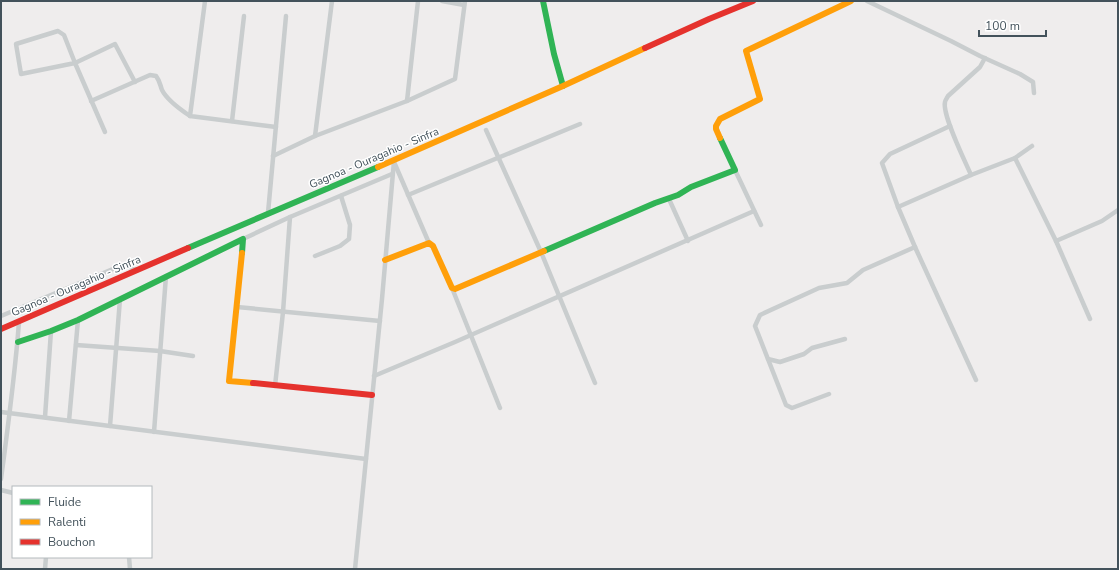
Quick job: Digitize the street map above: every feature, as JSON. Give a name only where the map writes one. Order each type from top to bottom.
[{"type":"street","points":[[190,116],[205,1]]},
{"type":"street","points":[[315,136],[332,1]]},
{"type":"street","points":[[407,101],[418,1]]},
{"type":"street","points":[[273,156],[315,136],[407,101],[455,79],[464,3],[442,1]]},
{"type":"street","points":[[543,1],[552,52],[563,86]]},
{"type":"street","name":"Gagnoa - Ouragahio - Sinfra","points":[[1,329],[268,213],[394,161],[709,19],[753,1]]},
{"type":"street","points":[[761,225],[716,129],[720,119],[760,99],[746,51],[851,1]]},
{"type":"street","points":[[867,1],[1020,74],[1033,82],[1034,93]]},
{"type":"street","points":[[232,121],[244,16]]},
{"type":"street","points":[[268,213],[286,16]]},
{"type":"street","points":[[105,132],[91,101],[75,63],[64,35],[58,30],[16,44],[22,74],[75,63],[115,44],[135,82]]},
{"type":"street","points":[[971,175],[950,126],[945,101],[948,96],[980,67],[985,58]]},
{"type":"street","points":[[91,101],[150,75],[156,76],[160,81],[165,95],[182,111],[190,116],[276,127]]},
{"type":"street","points":[[408,195],[580,124]]},
{"type":"street","points":[[950,126],[890,154],[882,163],[915,247],[976,380]]},
{"type":"street","points":[[486,130],[560,296],[595,383]]},
{"type":"street","points":[[898,207],[1014,158],[1032,146]]},
{"type":"street","points":[[1014,158],[1056,241],[1090,319]]},
{"type":"street","points":[[354,569],[380,321],[394,161]]},
{"type":"street","points":[[394,161],[429,243],[433,246],[452,288],[500,408]]},
{"type":"street","points":[[452,288],[455,289],[617,219],[678,195],[691,187],[735,170]]},
{"type":"street","points":[[18,342],[78,320],[290,217],[392,174]]},
{"type":"street","points":[[315,256],[340,246],[349,239],[350,225],[341,196]]},
{"type":"street","points":[[668,198],[688,241]]},
{"type":"street","points":[[1056,241],[1102,221],[1118,210]]},
{"type":"street","points":[[374,376],[688,241],[754,211]]},
{"type":"street","points":[[275,386],[290,217]]},
{"type":"street","points":[[243,239],[230,381],[372,395]]},
{"type":"street","points":[[385,260],[429,243]]},
{"type":"street","points":[[829,394],[792,408],[786,405],[755,326],[760,315],[819,288],[847,283],[863,270],[915,247]]},
{"type":"street","points":[[1,316],[120,266],[138,270]]},
{"type":"street","points":[[154,432],[166,276]]},
{"type":"street","points":[[110,426],[120,299]]},
{"type":"street","points":[[237,307],[380,321]]},
{"type":"street","points":[[69,421],[78,320]]},
{"type":"street","points":[[1,479],[10,413],[19,322]]},
{"type":"street","points":[[45,417],[51,331]]},
{"type":"street","points":[[768,359],[780,362],[804,354],[812,348],[845,340]]},
{"type":"street","points":[[76,345],[160,351],[193,356]]},
{"type":"street","points":[[1,412],[366,459]]},
{"type":"street","points":[[1,490],[12,492]]},
{"type":"street","points":[[45,569],[46,558]]},
{"type":"street","points":[[129,558],[130,569]]},
{"type":"traffic: fast","points":[[543,1],[554,54],[563,86]]},
{"type":"traffic: fast","points":[[544,251],[655,203],[678,195],[691,187],[735,170],[720,138]]},
{"type":"traffic: fast","points":[[188,248],[378,167]]},
{"type":"traffic: fast","points":[[18,342],[78,320],[243,239],[242,253]]},
{"type":"traffic: slow","points":[[720,138],[716,129],[720,119],[760,99],[746,51],[851,1]]},
{"type":"traffic: slow","points":[[378,167],[563,86],[645,48]]},
{"type":"traffic: slow","points":[[385,260],[429,243],[433,246],[452,288],[455,289],[544,251]]},
{"type":"traffic: slow","points":[[242,253],[229,381],[253,383]]},
{"type":"traffic: jam","points":[[645,48],[753,1]]},
{"type":"traffic: jam","points":[[1,329],[188,248]]},
{"type":"traffic: jam","points":[[253,383],[372,395]]}]
